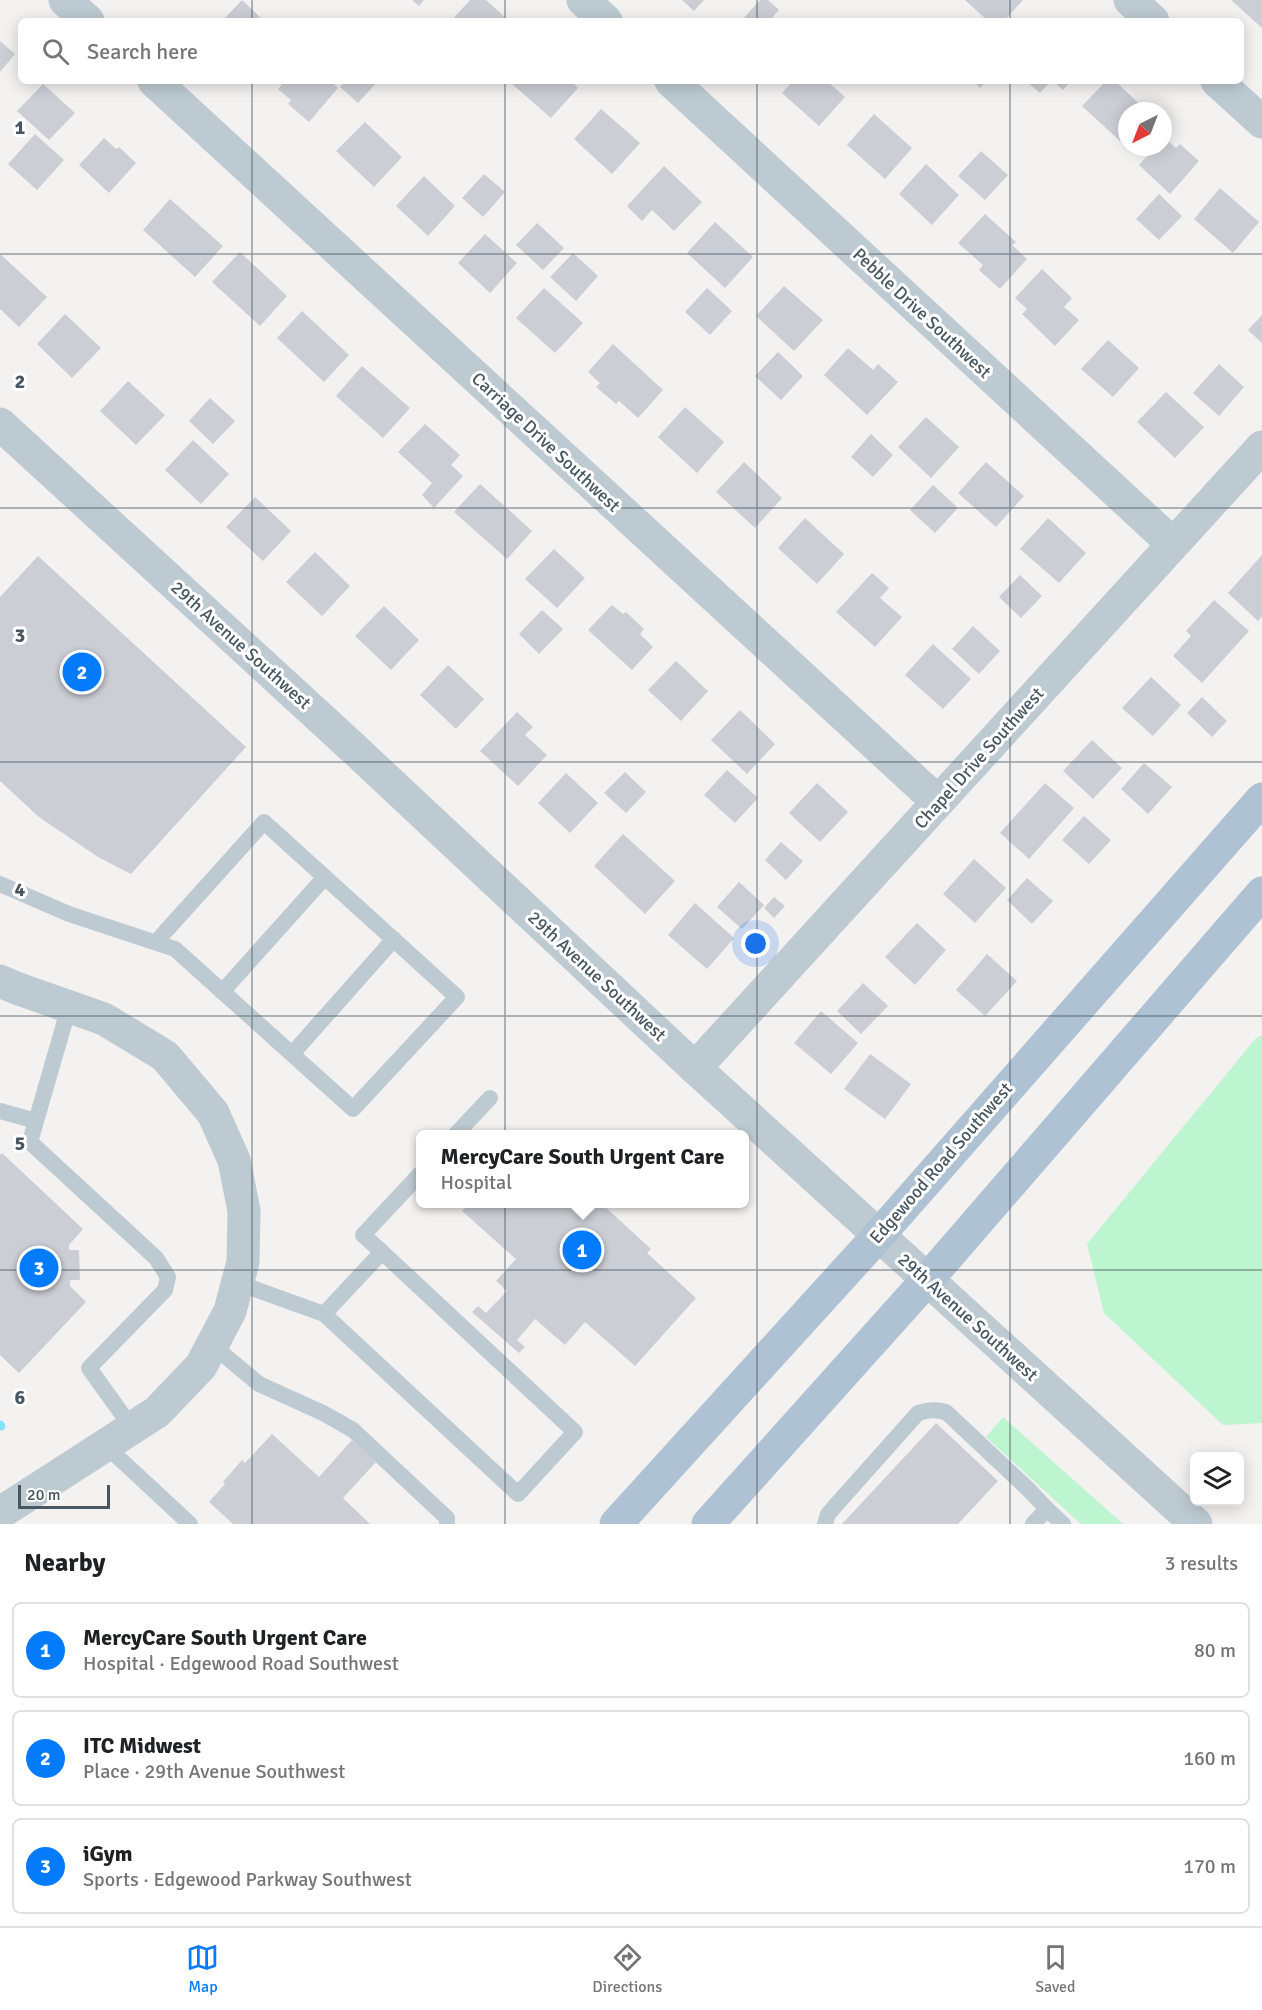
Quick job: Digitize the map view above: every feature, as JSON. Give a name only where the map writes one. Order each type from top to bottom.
[{"type":"main road","name":"Edgewood Road Southwest","points":[[616,1524],[878,1236],[1262,799]]},
{"type":"main road","points":[[708,1524],[927,1280],[1262,893]]},
{"type":"street","points":[[65,0],[85,18]]},
{"type":"street","points":[[583,0],[603,18]]},
{"type":"street","name":"Carriage Drive Southwest","points":[[156,84],[938,802]]},
{"type":"street","name":"Pebble Drive Southwest","points":[[674,84],[1173,544]]},
{"type":"street","points":[[1220,84],[1262,122]]},
{"type":"street","name":"29th Avenue Southwest","points":[[0,424],[360,754],[695,1068],[1196,1524]]},
{"type":"street","name":"Chapel Drive Southwest","points":[[695,1068],[1262,447]]},
{"type":"street","points":[[0,981],[104,1019],[165,1056],[213,1113],[234,1160],[244,1211],[243,1262],[231,1311],[201,1366],[157,1412],[0,1513]]},
{"type":"lane","points":[[0,884],[69,914],[175,949],[353,1109],[457,997],[264,822],[156,942]]},
{"type":"lane","points":[[222,992],[325,877]]},
{"type":"lane","points":[[292,1054],[394,939]]},
{"type":"lane","points":[[69,1006],[30,1142],[156,1258],[168,1277],[165,1290],[89,1368],[119,1437],[190,1524]]},
{"type":"lane","points":[[460,1130],[490,1098]]},
{"type":"lane","points":[[0,1111],[36,1121]]},
{"type":"lane","points":[[238,1283],[324,1314],[518,1494],[575,1432],[363,1235],[416,1178]]},
{"type":"lane","points":[[324,1314],[382,1252]]},
{"type":"lane","points":[[212,1345],[260,1384],[323,1413],[353,1430],[447,1518],[447,1524]]},
{"type":"lane","points":[[825,1524],[828,1514],[918,1413],[938,1409],[946,1412],[1063,1524]]},
{"type":"lane","points":[[1033,1524],[1047,1509]]},
{"type":"green space","points":[[1262,1035],[1262,1423],[1223,1425],[1104,1313],[1087,1244],[1256,1038]]},
{"type":"green space","points":[[1003,1417],[1123,1524],[1081,1524],[986,1437]]},
{"type":"building","points":[[242,0],[261,18],[225,18]]},
{"type":"building","points":[[412,0],[424,0],[419,6]]},
{"type":"building","points":[[470,0],[486,0],[506,18],[454,18]]},
{"type":"building","points":[[682,0],[704,0],[694,11]]},
{"type":"building","points":[[760,0],[768,0],[779,10],[772,18],[744,18]]},
{"type":"building","points":[[965,0],[1023,0],[1007,18],[985,18]]},
{"type":"building","points":[[1231,0],[1262,0],[1262,28]]},
{"type":"building","points":[[0,41],[15,54],[0,72]]},
{"type":"building","points":[[43,84],[75,113],[49,140],[17,111]]},
{"type":"building","points":[[282,84],[333,84],[338,88],[309,122],[288,104],[291,100],[278,89]]},
{"type":"building","points":[[343,84],[375,84],[358,103],[340,87]]},
{"type":"building","points":[[512,84],[574,84],[578,88],[551,118]]},
{"type":"building","points":[[790,84],[830,84],[845,97],[819,126],[782,93]]},
{"type":"building","points":[[1030,84],[1048,84],[1040,93]]},
{"type":"building","points":[[1056,84],[1068,84],[1063,90]]},
{"type":"building","points":[[1103,84],[1118,84],[1137,102],[1118,102],[1118,139],[1082,106]]},
{"type":"building","points":[[601,109],[640,143],[612,174],[574,139]]},
{"type":"building","points":[[874,114],[912,148],[885,179],[847,145]]},
{"type":"building","points":[[365,122],[402,157],[374,187],[336,151]]},
{"type":"building","points":[[35,134],[64,160],[37,190],[8,164]]},
{"type":"building","points":[[104,138],[116,149],[119,147],[136,163],[109,193],[79,165]]},
{"type":"building","points":[[1180,144],[1199,161],[1170,194],[1139,165],[1147,156],[1172,156],[1172,145],[1176,148]]},
{"type":"building","points":[[981,151],[1008,175],[985,200],[958,176]]},
{"type":"building","points":[[926,164],[959,195],[932,225],[899,194]]},
{"type":"building","points":[[664,166],[702,202],[674,231],[652,210],[642,221],[627,206]]},
{"type":"building","points":[[484,174],[505,192],[483,217],[462,198]]},
{"type":"building","points":[[424,176],[455,206],[428,236],[396,206]]},
{"type":"building","points":[[1220,188],[1259,222],[1233,253],[1194,219]]},
{"type":"building","points":[[1159,194],[1182,216],[1159,240],[1136,219]]},
{"type":"building","points":[[170,199],[223,246],[195,277],[143,230]]},
{"type":"building","points":[[985,214],[1016,242],[1012,245],[1027,259],[1000,289],[979,270],[983,265],[958,243]]},
{"type":"building","points":[[715,222],[753,257],[725,288],[687,253]]},
{"type":"building","points":[[537,223],[564,248],[543,270],[516,245]]},
{"type":"building","points":[[485,234],[517,263],[490,293],[458,263]]},
{"type":"building","points":[[240,252],[287,296],[260,326],[212,282]]},
{"type":"building","points":[[573,253],[598,276],[576,301],[550,277]]},
{"type":"building","points":[[0,254],[47,297],[19,327],[0,309]]},
{"type":"building","points":[[1042,269],[1072,298],[1064,307],[1079,320],[1055,346],[1022,314],[1027,309],[1015,298]]},
{"type":"building","points":[[784,286],[823,320],[794,351],[756,316]]},
{"type":"building","points":[[544,288],[583,323],[555,353],[516,318]]},
{"type":"building","points":[[707,288],[732,311],[710,335],[685,312]]},
{"type":"building","points":[[302,311],[349,355],[324,382],[277,338]]},
{"type":"building","points":[[65,314],[101,348],[72,378],[37,344]]},
{"type":"building","points":[[1262,315],[1262,343],[1248,330]]},
{"type":"building","points":[[1108,340],[1139,368],[1113,397],[1081,369]]},
{"type":"building","points":[[613,344],[663,390],[638,418],[619,401],[616,404],[596,387],[600,383],[588,372]]},
{"type":"building","points":[[848,348],[873,370],[878,364],[898,382],[867,415],[824,375]]},
{"type":"building","points":[[778,352],[803,376],[781,400],[755,376]]},
{"type":"building","points":[[1219,364],[1244,387],[1219,416],[1193,393]]},
{"type":"building","points":[[362,366],[410,408],[383,438],[336,396]]},
{"type":"building","points":[[128,381],[165,415],[136,445],[100,411]]},
{"type":"building","points":[[1166,392],[1204,427],[1175,458],[1137,422]]},
{"type":"building","points":[[210,398],[235,421],[213,444],[189,421]]},
{"type":"building","points":[[685,407],[724,442],[697,473],[658,437]]},
{"type":"building","points":[[926,417],[959,447],[931,478],[898,447]]},
{"type":"building","points":[[425,424],[460,455],[451,465],[463,476],[434,508],[422,495],[432,483],[398,452]]},
{"type":"building","points":[[871,434],[893,455],[873,477],[851,457]]},
{"type":"building","points":[[193,440],[229,474],[201,504],[165,470]]},
{"type":"building","points":[[744,462],[782,498],[755,528],[716,492]]},
{"type":"building","points":[[986,462],[1024,496],[996,527],[958,493]]},
{"type":"building","points":[[480,484],[532,531],[507,559],[454,512]]},
{"type":"building","points":[[933,485],[958,508],[935,533],[910,510]]},
{"type":"building","points":[[255,497],[291,531],[263,561],[226,527]]},
{"type":"building","points":[[805,518],[844,554],[817,584],[778,548]]},
{"type":"building","points":[[1048,518],[1086,553],[1059,583],[1020,549]]},
{"type":"building","points":[[554,549],[585,578],[557,608],[525,579]]},
{"type":"building","points":[[315,552],[350,586],[322,616],[286,582]]},
{"type":"building","points":[[1262,555],[1262,616],[1258,621],[1228,593]]},
{"type":"building","points":[[38,556],[246,747],[131,874],[98,857],[39,817],[0,781],[0,597]]},
{"type":"building","points":[[872,573],[889,588],[880,598],[902,617],[875,647],[836,612]]},
{"type":"building","points":[[1020,575],[1042,596],[1021,618],[999,597]]},
{"type":"building","points":[[1214,600],[1249,631],[1202,683],[1173,656],[1191,636],[1186,631]]},
{"type":"building","points":[[612,605],[623,614],[626,612],[644,629],[640,634],[653,647],[632,670],[588,630]]},
{"type":"building","points":[[384,606],[419,640],[391,670],[355,636]]},
{"type":"building","points":[[542,610],[563,629],[539,654],[519,634]]},
{"type":"building","points":[[973,626],[1000,651],[979,674],[952,649]]},
{"type":"building","points":[[933,644],[971,679],[943,709],[905,675]]},
{"type":"building","points":[[676,661],[708,691],[681,721],[648,690]]},
{"type":"building","points":[[448,665],[484,699],[456,729],[420,695]]},
{"type":"building","points":[[1151,677],[1181,705],[1153,736],[1122,708]]},
{"type":"building","points":[[1202,697],[1227,721],[1212,737],[1187,713]]},
{"type":"building","points":[[740,710],[775,744],[747,774],[711,740]]},
{"type":"building","points":[[517,712],[533,727],[525,735],[547,755],[518,786],[480,751]]},
{"type":"building","points":[[1092,740],[1122,768],[1093,799],[1063,771]]},
{"type":"building","points":[[1144,763],[1172,787],[1148,814],[1121,789]]},
{"type":"building","points":[[727,770],[758,798],[735,823],[704,795]]},
{"type":"building","points":[[625,772],[646,792],[626,813],[604,793]]},
{"type":"building","points":[[566,773],[598,803],[570,833],[538,803]]},
{"type":"building","points":[[817,783],[848,812],[820,842],[789,813]]},
{"type":"building","points":[[1045,783],[1074,808],[1029,859],[1000,833]]},
{"type":"building","points":[[1084,816],[1111,840],[1089,864],[1062,840]]},
{"type":"building","points":[[623,834],[675,881],[645,914],[594,866]]},
{"type":"building","points":[[781,842],[803,861],[786,880],[765,860]]},
{"type":"building","points":[[974,859],[1006,888],[975,923],[943,894]]},
{"type":"building","points":[[1027,878],[1053,901],[1032,924],[1007,900]]},
{"type":"building","points":[[739,882],[764,905],[742,929],[717,907]]},
{"type":"building","points":[[774,897],[785,906],[774,918],[764,908]]},
{"type":"building","points":[[695,903],[734,938],[707,969],[668,935]]},
{"type":"building","points":[[917,923],[946,950],[915,985],[885,957]]},
{"type":"building","points":[[987,954],[1017,981],[985,1016],[956,990]]},
{"type":"building","points":[[863,983],[888,1006],[861,1034],[837,1011]]},
{"type":"building","points":[[821,1011],[858,1043],[831,1074],[794,1043]]},
{"type":"building","points":[[870,1054],[911,1084],[885,1119],[844,1089]]},
{"type":"building","points":[[2,1153],[83,1229],[69,1245],[69,1250],[79,1250],[80,1280],[70,1280],[70,1286],[86,1302],[19,1373],[0,1355],[0,1155]]},
{"type":"building","points":[[465,1208],[606,1208],[651,1249],[647,1253],[696,1298],[635,1366],[585,1322],[565,1345],[535,1319],[517,1340],[525,1347],[519,1353],[472,1312],[478,1306],[486,1313],[507,1291],[496,1281],[516,1259],[462,1211]]},
{"type":"building","points":[[936,1423],[998,1481],[958,1524],[842,1524]]},
{"type":"building","points":[[272,1434],[319,1477],[352,1440],[376,1462],[343,1498],[370,1524],[233,1524],[209,1502],[242,1460],[245,1463]]},
{"type":"place","name":"ITC Midwest","points":[[82,672]]},
{"type":"place","name":"MercyCare South Urgent Care","points":[[582,1250]]},
{"type":"place","name":"iGym","points":[[39,1268]]}]
